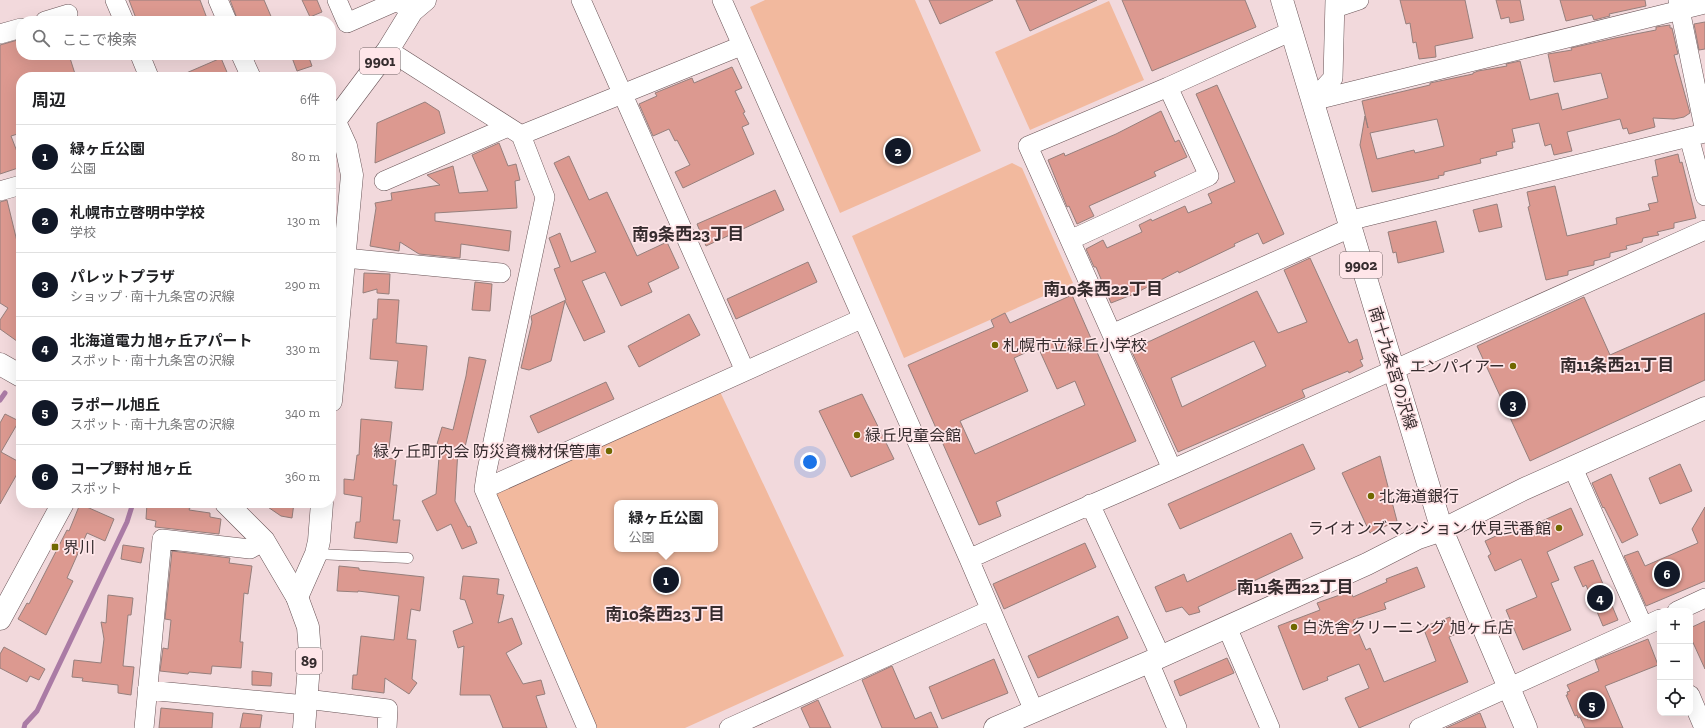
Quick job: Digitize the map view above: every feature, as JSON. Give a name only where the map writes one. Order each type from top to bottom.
[{"type":"street","points":[[115,0],[122,16]]},
{"type":"street","points":[[218,0],[225,16]]},
{"type":"street","points":[[337,0],[347,23],[408,3]]},
{"type":"street","points":[[582,0],[745,371]]},
{"type":"street","points":[[722,0],[861,319],[969,559],[1034,711]]},
{"type":"street","name":"南十九条宮の沢線","points":[[1282,0],[1442,530],[1526,728]]},
{"type":"street","points":[[1312,101],[1333,78],[1335,4],[1359,0]]},
{"type":"street","name":"9901","points":[[336,120],[388,50],[408,3]]},
{"type":"street","points":[[1312,101],[1679,5],[1705,4]]},
{"type":"street","points":[[1679,5],[1700,134],[1705,196]]},
{"type":"street","points":[[61,16],[68,14]]},
{"type":"street","points":[[0,34],[16,29]]},
{"type":"street","points":[[1172,469],[1028,146],[1292,31]]},
{"type":"street","points":[[384,181],[515,131],[622,94],[741,46]]},
{"type":"street","points":[[388,50],[515,131],[545,197],[484,489],[587,728]]},
{"type":"street","points":[[142,60],[147,72]]},
{"type":"street","points":[[243,60],[249,72]]},
{"type":"street","points":[[1070,240],[1209,176],[1168,86]]},
{"type":"street","points":[[336,129],[346,146],[352,175],[336,346]]},
{"type":"street","points":[[1112,334],[1349,224],[1700,134]]},
{"type":"street","points":[[0,191],[16,186]]},
{"type":"street","points":[[969,559],[1705,230]]},
{"type":"street","points":[[344,258],[501,273]]},
{"type":"street","points":[[484,489],[861,319]]},
{"type":"street","points":[[0,364],[16,373]]},
{"type":"street","points":[[995,728],[1155,660],[1367,564],[1418,538],[1442,530],[1524,489],[1705,408]]},
{"type":"street","points":[[1419,728],[1655,622],[1573,468]]},
{"type":"street","points":[[1090,504],[1155,660],[1177,728]]},
{"type":"street","points":[[0,619],[60,508]]},
{"type":"street","name":"89","points":[[231,508],[264,541],[297,597],[308,627],[310,653],[304,728]]},
{"type":"street","points":[[297,597],[316,554],[319,541],[322,508]]},
{"type":"street","points":[[144,728],[162,539],[250,548],[264,541]]},
{"type":"street","points":[[1683,608],[1705,598]]},
{"type":"street","points":[[729,728],[990,610]]},
{"type":"street","points":[[1227,627],[1270,728]]},
{"type":"street","points":[[147,690],[388,709],[387,728]]},
{"type":"street","points":[[1693,702],[1704,728]]},
{"type":"lane","points":[[316,554],[408,558]]},
{"type":"shaded area","points":[[765,0],[915,0],[981,151],[840,213],[750,7]]},
{"type":"shaded area","points":[[1109,1],[1144,80],[1030,130],[995,52]]},
{"type":"shaded area","points":[[1012,163],[1022,168],[1073,283],[904,358],[852,236]]},
{"type":"shaded area","points":[[716,383],[844,656],[685,728],[593,728],[488,504],[495,487]]},
{"type":"building","points":[[129,0],[200,0],[206,16],[135,16]]},
{"type":"building","points":[[230,0],[264,0],[271,16],[236,16]]},
{"type":"building","points":[[302,0],[317,0],[322,12],[310,16]]},
{"type":"building","points":[[929,0],[993,0],[940,24]]},
{"type":"building","points":[[1016,0],[1097,0],[1030,31]]},
{"type":"building","points":[[1122,0],[1245,0],[1256,27],[1152,71]]},
{"type":"building","points":[[1400,0],[1465,0],[1473,38],[1435,46],[1436,57],[1419,59],[1416,42],[1413,43],[1410,23],[1406,24]]},
{"type":"building","points":[[1496,0],[1520,0],[1524,20],[1510,23],[1509,17],[1501,19]]},
{"type":"building","points":[[1560,0],[1645,0],[1646,6],[1609,14],[1610,16],[1594,20],[1592,15],[1566,21]]},
{"type":"building","points":[[1705,22],[1705,49],[1699,50],[1694,24]]},
{"type":"building","points":[[1670,25],[1670,28],[1672,28],[1678,54],[1674,55],[1690,113],[1684,117],[1674,119],[1653,118],[1655,127],[1629,134],[1627,128],[1623,129],[1620,119],[1567,132],[1572,151],[1554,155],[1551,144],[1545,146],[1539,123],[1512,129],[1515,142],[1512,142],[1513,148],[1496,152],[1497,155],[1480,159],[1481,163],[1444,172],[1444,175],[1438,176],[1439,178],[1372,192],[1360,145],[1365,116],[1368,128],[1362,101],[1430,85],[1430,83],[1473,74],[1478,71],[1507,66],[1506,64],[1520,61],[1530,100],[1558,93],[1562,110],[1608,98],[1601,73],[1554,82],[1548,54],[1572,50],[1571,48],[1656,30],[1656,27]],"holes":[[[1437,119],[1444,146],[1415,153],[1414,150],[1377,159],[1370,133]]]},
{"type":"building","points":[[16,40],[16,60],[71,60],[74,72],[16,72],[16,134],[11,136],[16,149],[16,169],[0,174],[0,45]]},
{"type":"building","points":[[216,60],[222,60],[227,72],[189,72]]},
{"type":"building","points":[[293,60],[310,60],[312,66],[297,71]]},
{"type":"building","points":[[732,67],[742,88],[735,91],[745,112],[743,113],[749,124],[742,127],[754,154],[683,188],[675,172],[690,165],[677,140],[675,141],[669,129],[653,136],[639,104],[657,96],[655,93],[692,78],[694,83]]},
{"type":"building","points":[[1217,85],[1284,234],[1263,244],[1258,233],[1234,244],[1235,246],[1179,273],[1178,271],[1134,294],[1111,303],[1096,267],[1094,267],[1086,249],[1103,240],[1107,248],[1142,232],[1139,225],[1151,219],[1152,221],[1185,206],[1188,213],[1212,203],[1208,194],[1235,182],[1196,94]]},
{"type":"building","points":[[425,102],[439,111],[445,133],[375,163],[377,123]]},
{"type":"building","points":[[1161,111],[1175,142],[1179,140],[1187,157],[1154,172],[1156,176],[1089,206],[1094,216],[1077,224],[1069,206],[1067,207],[1048,160],[1064,153],[1065,156],[1116,134]]},
{"type":"building","points":[[499,143],[508,166],[516,164],[520,180],[515,181],[517,208],[435,213],[435,221],[511,231],[509,251],[461,244],[460,258],[419,254],[400,242],[399,251],[370,246],[376,208],[375,203],[392,200],[391,193],[440,185],[427,175],[453,166],[459,193],[488,191],[472,155]]},
{"type":"building","points":[[1678,154],[1680,163],[1682,162],[1696,218],[1674,223],[1674,228],[1657,232],[1659,235],[1643,238],[1642,242],[1626,246],[1627,249],[1610,253],[1610,257],[1594,261],[1594,265],[1568,271],[1568,275],[1546,280],[1528,207],[1530,206],[1527,192],[1555,186],[1567,236],[1617,224],[1616,218],[1650,210],[1648,204],[1658,202],[1652,177],[1658,176],[1655,160]]},
{"type":"building","points":[[569,156],[589,200],[607,192],[637,256],[667,242],[679,268],[648,283],[652,292],[621,306],[605,272],[582,281],[605,332],[584,341],[565,301],[551,361],[529,370],[521,368],[532,322],[531,316],[566,300],[554,269],[560,267],[549,238],[560,233],[571,262],[596,252],[554,163]]},
{"type":"building","points":[[775,190],[784,210],[706,246],[697,224]]},
{"type":"building","points":[[7,200],[16,237],[16,340],[0,329],[0,320],[8,308],[0,303],[0,202]]},
{"type":"building","points":[[1497,204],[1502,227],[1479,232],[1473,210]]},
{"type":"building","points":[[1436,221],[1444,252],[1398,263],[1396,252],[1393,253],[1388,232]]},
{"type":"building","points":[[1310,258],[1349,343],[1357,339],[1363,359],[1360,360],[1363,366],[1349,373],[1348,371],[1302,390],[1305,397],[1178,452],[1131,350],[1257,291],[1278,333],[1307,322],[1284,270]],"holes":[[[1254,341],[1266,366],[1182,407],[1171,378]]]},
{"type":"building","points":[[808,262],[817,282],[736,319],[727,299]]},
{"type":"building","points":[[364,273],[390,274],[389,294],[377,293],[377,289],[363,293]]},
{"type":"building","points":[[475,282],[492,284],[490,311],[472,310]]},
{"type":"building","points":[[1072,295],[1136,441],[996,502],[1001,516],[979,525],[908,365],[994,327],[991,320],[1005,313],[1010,323]],"holes":[[[1038,347],[1057,389],[1075,381],[1085,405],[975,454],[960,421],[1028,391],[1014,358]]]},
{"type":"building","points":[[1584,297],[1610,355],[1705,313],[1705,380],[1530,461],[1477,346]]},
{"type":"building","points":[[378,299],[399,300],[396,343],[427,346],[423,390],[395,388],[398,361],[370,359],[373,319],[377,319]]},
{"type":"building","points":[[689,314],[700,335],[639,367],[628,346]]},
{"type":"building","points":[[469,357],[486,360],[464,451],[458,449],[455,501],[468,527],[470,526],[477,543],[462,549],[451,524],[437,531],[422,501],[436,494],[440,445],[437,444],[442,427],[453,430]]},
{"type":"building","points":[[606,382],[614,399],[538,433],[530,416]]},
{"type":"building","points":[[862,394],[894,459],[851,477],[819,411]]},
{"type":"building","points":[[5,414],[16,420],[16,426],[1,452],[16,460],[16,476],[0,504],[0,423]]},
{"type":"building","points":[[361,419],[392,422],[388,458],[396,459],[393,485],[397,485],[393,520],[400,520],[397,543],[354,538],[356,522],[360,522],[362,497],[344,494],[344,479],[354,480],[357,455],[359,455]]},
{"type":"building","points":[[1303,444],[1315,469],[1180,529],[1168,504]]},
{"type":"building","points":[[1380,456],[1397,521],[1370,533],[1342,473]]},
{"type":"building","points":[[1680,464],[1692,491],[1660,504],[1649,478]]},
{"type":"building","points":[[1611,474],[1638,535],[1622,543],[1604,507],[1603,508],[1592,483]]},
{"type":"building","points":[[1705,507],[1705,581],[1646,606],[1624,556],[1638,551],[1645,566],[1698,543],[1692,529]]},
{"type":"building","points":[[78,508],[89,508],[114,519],[105,541],[87,533],[67,578],[73,581],[46,635],[18,619],[27,603],[29,604],[67,530],[69,531]]},
{"type":"building","points":[[147,508],[190,508],[189,510],[210,513],[210,517],[221,519],[219,534],[155,527],[156,521],[146,519]]},
{"type":"building","points":[[269,508],[293,508],[292,518],[281,516]]},
{"type":"building","points":[[1571,508],[1583,535],[1547,552],[1559,580],[1551,583],[1571,630],[1523,650],[1506,610],[1537,597],[1521,559],[1495,571],[1488,556],[1491,554],[1485,541],[1520,525],[1522,530]]},
{"type":"building","points":[[1291,533],[1303,558],[1198,607],[1200,612],[1189,615],[1182,607],[1166,612],[1155,587],[1184,574],[1187,582]]},
{"type":"building","points":[[1085,543],[1096,567],[1004,609],[993,584]]},
{"type":"building","points":[[123,545],[144,548],[141,563],[121,559]]},
{"type":"building","points":[[172,551],[230,558],[229,563],[252,566],[248,594],[244,593],[240,642],[243,642],[241,668],[212,666],[211,674],[189,672],[188,674],[160,671],[163,648],[168,649],[171,620],[165,619]]},
{"type":"building","points":[[1593,560],[1618,620],[1603,626],[1586,585],[1583,587],[1574,567]]},
{"type":"building","points":[[339,566],[359,568],[359,570],[424,577],[420,611],[411,609],[407,639],[416,640],[412,679],[417,683],[409,694],[385,678],[384,693],[352,689],[353,675],[357,675],[361,636],[394,640],[399,596],[358,591],[337,591]]},
{"type":"building","points":[[1417,567],[1425,587],[1384,603],[1386,609],[1353,620],[1366,650],[1370,648],[1384,682],[1436,661],[1423,627],[1450,617],[1456,634],[1449,637],[1468,682],[1359,728],[1345,698],[1369,688],[1359,664],[1327,677],[1328,680],[1303,690],[1278,626],[1320,610],[1317,603],[1351,591],[1353,597],[1387,582],[1386,579]]},
{"type":"building","points":[[463,576],[499,579],[497,594],[504,595],[498,623],[512,618],[522,644],[506,653],[523,684],[541,680],[545,694],[536,696],[547,728],[503,728],[490,695],[460,695],[464,646],[458,648],[453,631],[473,623],[465,600],[460,599]]},
{"type":"building","points":[[108,595],[133,598],[131,615],[128,615],[123,666],[134,667],[131,695],[118,693],[118,685],[82,681],[83,678],[72,677],[74,660],[101,663],[104,639],[101,622],[106,623]]},
{"type":"building","points":[[1118,616],[1128,638],[1038,678],[1028,656]]},
{"type":"building","points":[[1705,621],[1705,669],[1693,643],[1693,627]]},
{"type":"building","points":[[1648,639],[1657,665],[1605,686],[1623,728],[1585,728],[1580,717],[1578,718],[1577,715],[1575,716],[1566,695],[1568,695],[1567,692],[1570,691],[1567,685],[1599,671],[1595,660]]},
{"type":"building","points":[[4,647],[45,669],[39,680],[30,676],[27,682],[0,668],[0,654]]},
{"type":"building","points":[[1227,658],[1234,673],[1180,696],[1174,681]]},
{"type":"building","points":[[994,659],[1008,693],[942,719],[929,687]]},
{"type":"building","points":[[892,666],[915,719],[931,712],[938,728],[882,728],[862,680]]},
{"type":"building","points":[[252,671],[272,673],[271,686],[252,685]]},
{"type":"building","points":[[818,700],[831,728],[810,728],[801,708]]},
{"type":"building","points":[[161,708],[213,713],[212,728],[159,728]]},
{"type":"building","points":[[243,713],[262,715],[260,728],[240,728]]},
{"type":"building","points":[[1480,713],[1486,728],[1446,728],[1477,714]]},
{"type":"waterway","points":[[0,400],[5,393]]},
{"type":"waterway","name":"界川","points":[[24,728],[25,724],[37,711],[127,522],[131,508]]},
{"type":"place","name":"札幌市立啓明中学校","points":[[898,151]]},
{"type":"place","name":"札幌市立緑丘小学校","points":[[995,345]]},
{"type":"place","name":"エンパイアー","points":[[1513,366]]},
{"type":"place","name":"パレットプラザ","points":[[1513,404]]},
{"type":"place","name":"緑丘児童会館","points":[[857,435]]},
{"type":"place","name":"緑ヶ丘町内会 防災資機材保管庫","points":[[609,451]]},
{"type":"place","name":"北海道銀行","points":[[1371,496]]},
{"type":"place","name":"ライオンズマンション 伏見弐番館","points":[[1559,528]]},
{"type":"place","name":"界川","points":[[55,547]]},
{"type":"place","name":"コープ野村 旭ヶ丘","points":[[1667,574]]},
{"type":"place","name":"緑ヶ丘公園","points":[[666,580]]},
{"type":"place","name":"北海道電力 旭ヶ丘アパート","points":[[1600,598]]},
{"type":"place","name":"白洗舎クリーニング 旭ヶ丘店","points":[[1294,627]]},
{"type":"place","name":"ラポール旭丘","points":[[1592,705]]},
{"type":"district","name":"南9条西23丁目","points":[[688,234]]},
{"type":"district","name":"南10条西22丁目","points":[[1103,289]]},
{"type":"district","name":"南11条西21丁目","points":[[1617,365]]},
{"type":"district","name":"南11条西22丁目","points":[[1295,587]]},
{"type":"district","name":"南10条西23丁目","points":[[665,614]]}]
